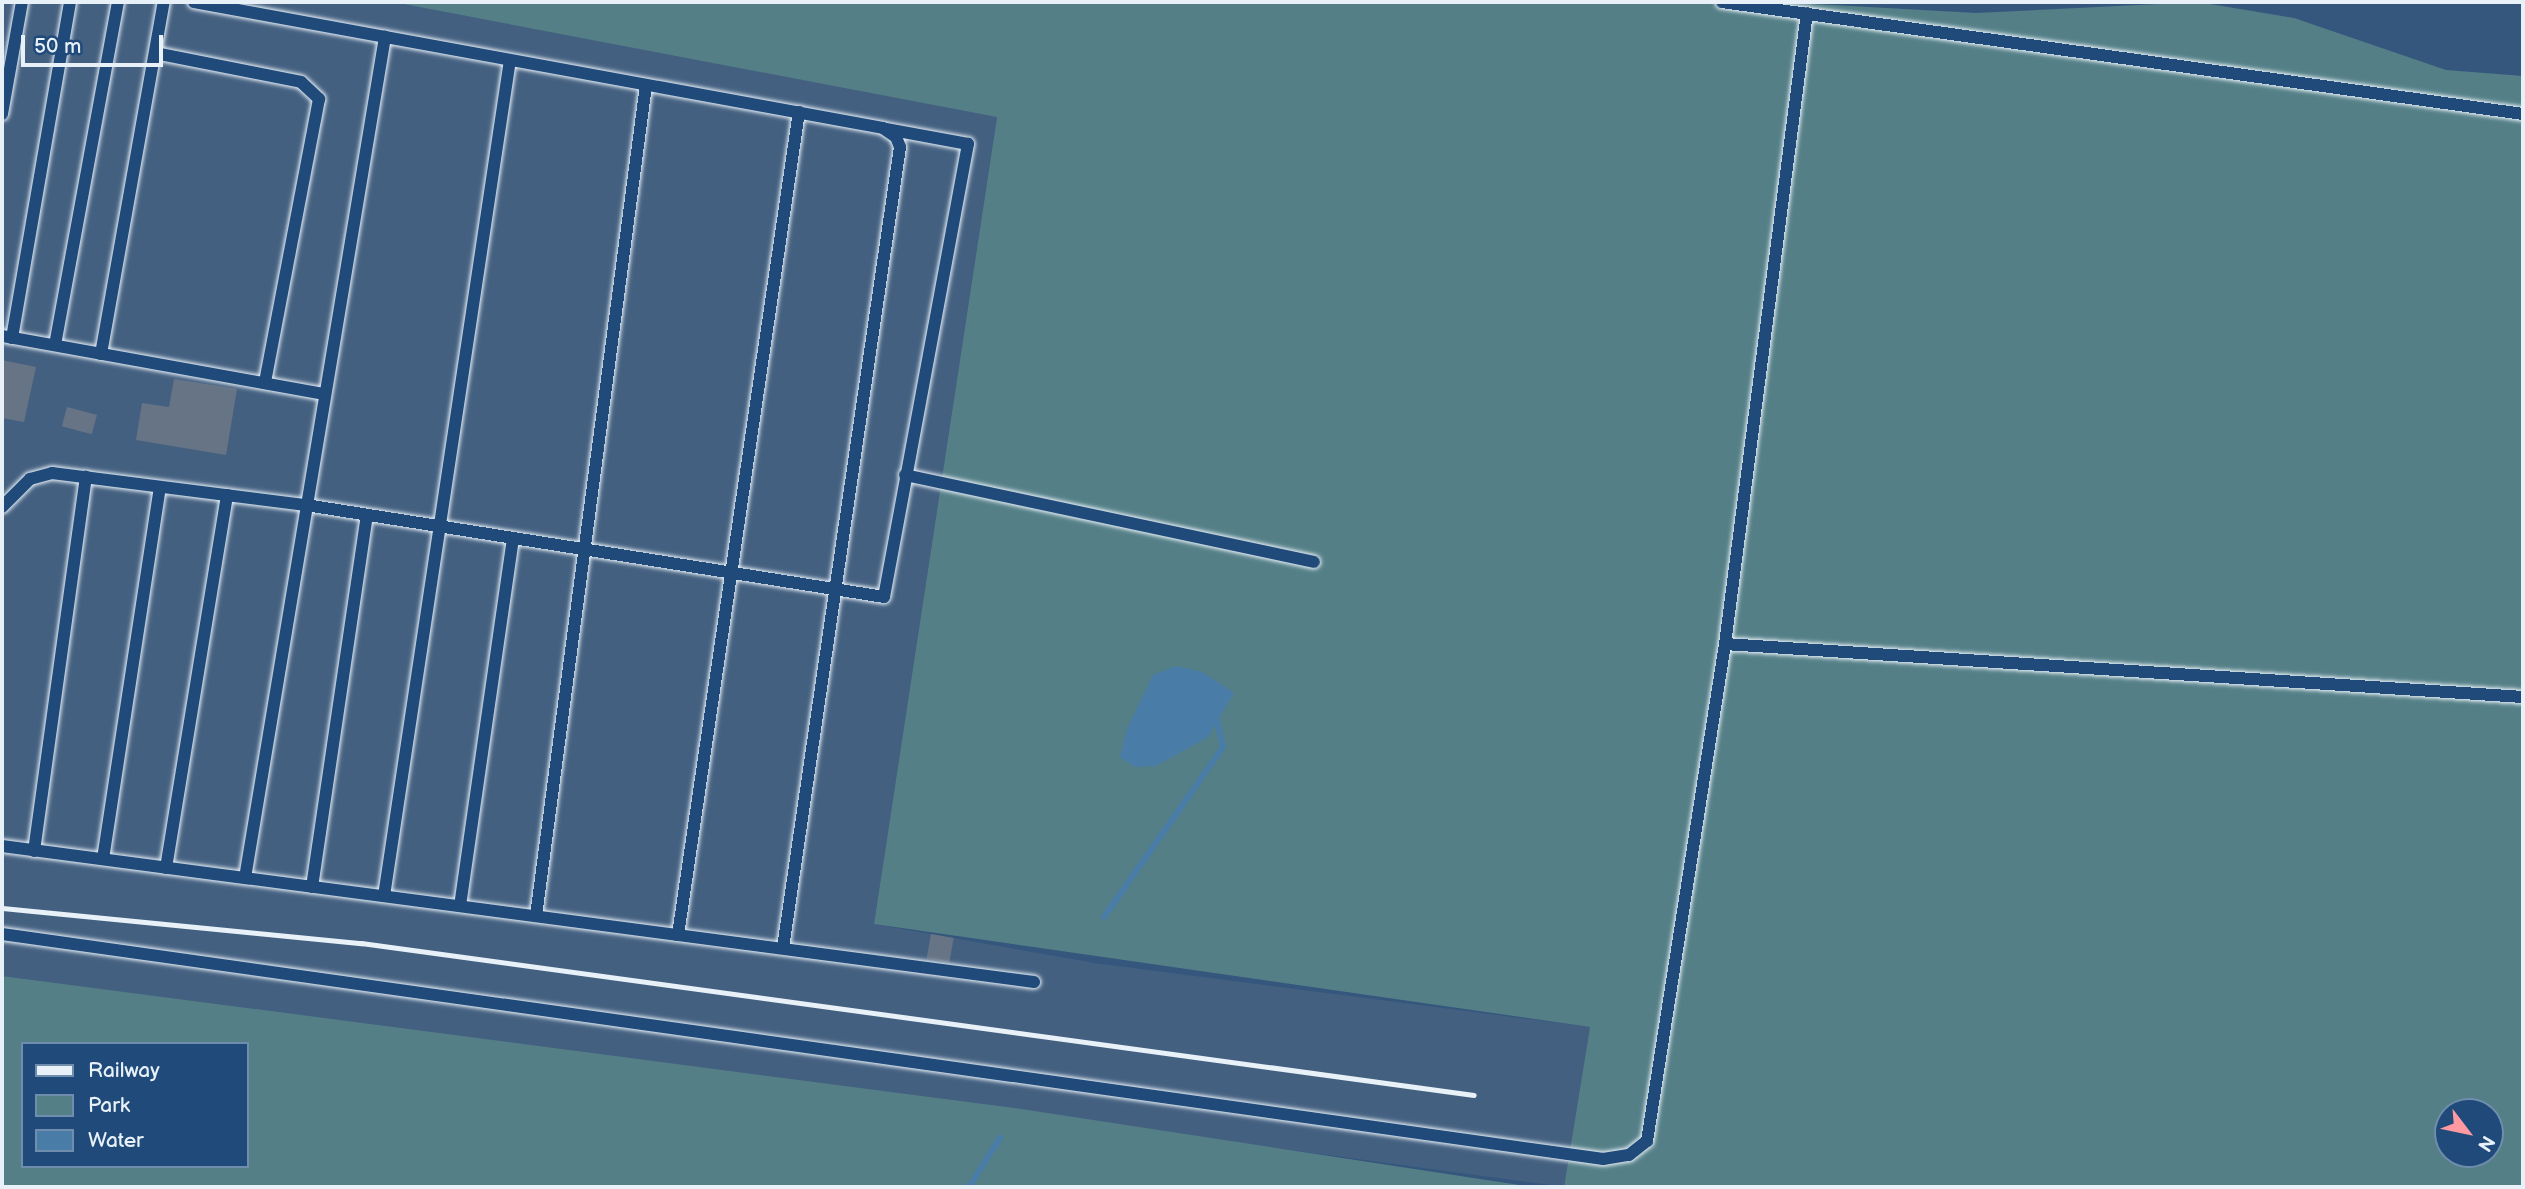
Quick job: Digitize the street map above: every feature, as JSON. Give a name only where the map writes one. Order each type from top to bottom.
[{"type":"lane","points":[[2,114],[22,2]]},
{"type":"lane","points":[[70,2],[7,337],[323,394]]},
{"type":"lane","points":[[55,345],[118,2]]},
{"type":"lane","points":[[101,354],[164,2]]},
{"type":"lane","points":[[2,507],[30,479],[52,473],[306,505],[833,593],[884,597],[968,144],[194,2]]},
{"type":"lane","points":[[1722,2],[2523,114]]},
{"type":"lane","points":[[2,934],[1603,1159],[1629,1155],[1647,1140],[1654,1109],[1724,644],[1807,13]]},
{"type":"lane","points":[[245,878],[384,37]]},
{"type":"lane","points":[[155,53],[302,82],[318,99],[265,383]]},
{"type":"lane","points":[[384,896],[510,60]]},
{"type":"lane","points":[[536,916],[646,85]]},
{"type":"lane","points":[[678,935],[799,113]]},
{"type":"lane","points":[[783,948],[900,147],[883,128]]},
{"type":"lane","points":[[905,475],[1314,562]]},
{"type":"lane","points":[[34,850],[86,477]]},
{"type":"lane","points":[[103,859],[160,487]]},
{"type":"lane","points":[[166,868],[227,495]]},
{"type":"lane","points":[[312,887],[367,516]]},
{"type":"lane","points":[[460,906],[513,540]]},
{"type":"lane","points":[[1724,644],[2523,697]]},
{"type":"lane","points":[[2,846],[1034,982]]},
{"type":"shaded area","points":[[2,2],[393,2],[997,116],[874,924],[1094,963],[1590,1027],[1564,1187],[2,976]]},
{"type":"green space","points":[[393,2],[1779,2],[1976,13],[2198,2],[2294,18],[2446,70],[2523,76],[2523,1187],[1564,1187],[1590,1027],[874,924],[997,117]]},
{"type":"green space","points":[[2,976],[1014,1108],[1533,1187],[2,1187]]},
{"type":"water","points":[[1176,666],[1202,672],[1234,693],[1208,737],[1156,766],[1135,767],[1120,757],[1127,729],[1153,675]]},
{"type":"building","points":[[2,360],[36,367],[24,422],[2,418]]},
{"type":"building","points":[[174,379],[237,389],[226,455],[136,440],[142,403],[169,407]]},
{"type":"building","points":[[67,407],[97,415],[92,434],[62,426]]},
{"type":"building","points":[[931,934],[954,938],[949,963],[927,959]]},
{"type":"waterway","points":[[1104,917],[1223,747],[1217,721]]},
{"type":"waterway","points":[[969,1187],[1000,1138]]},
{"type":"railway","points":[[2,908],[361,943],[1474,1095]]}]
